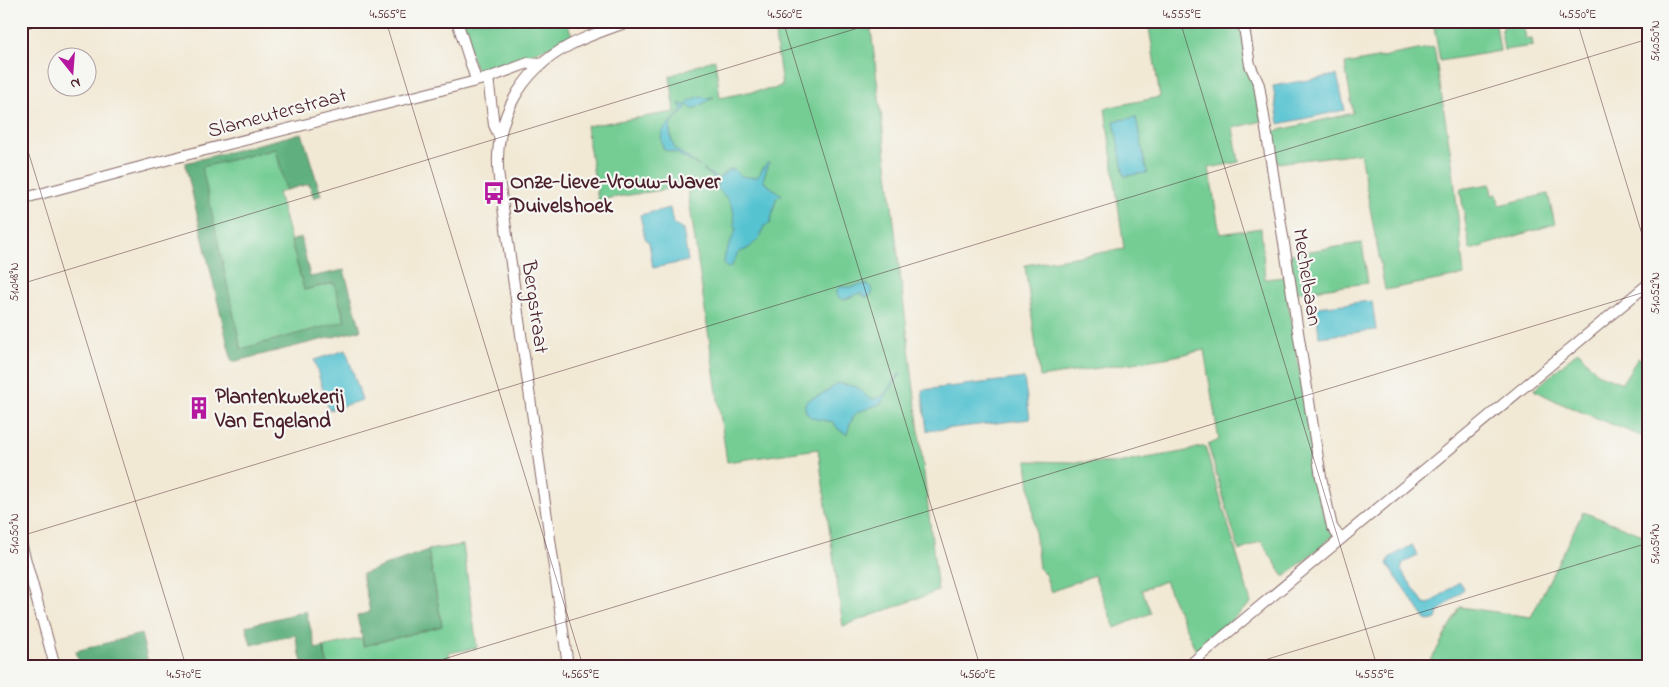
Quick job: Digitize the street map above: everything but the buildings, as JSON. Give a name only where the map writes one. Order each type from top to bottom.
[{"type":"street","points":[[457,21],[476,80]]},
{"type":"street","name":"Bergstraat","points":[[568,666],[496,162],[499,136],[506,114],[518,91],[542,64],[569,45],[631,21]]},
{"type":"street","name":"Mechelbaan","points":[[1243,21],[1250,65],[1259,85],[1321,477],[1332,527],[1340,538]]},
{"type":"street","name":"Slameuterstraat","points":[[21,199],[488,78],[528,63],[542,64]]},
{"type":"street","points":[[488,78],[494,125],[499,136]]},
{"type":"street","points":[[1188,666],[1648,284]]},
{"type":"street","points":[[21,543],[55,666]]},
{"type":"green space","points":[[460,21],[566,21],[573,37],[481,75],[477,72]]},
{"type":"green space","points":[[773,21],[870,21],[938,591],[843,626],[818,449],[727,462],[687,186],[598,200],[586,126],[675,112],[670,76],[715,59],[720,98],[774,89],[782,85]]},
{"type":"green space","points":[[1148,21],[1239,21],[1262,121],[1233,128],[1239,162],[1209,168],[1220,234],[1261,228],[1265,279],[1284,277],[1323,512],[1333,536],[1284,577],[1261,541],[1239,551],[1208,445],[1219,440],[1204,350],[1171,357],[1040,377],[1025,265],[1124,249],[1105,108],[1160,97]]},
{"type":"green space","points":[[1433,21],[1507,21],[1496,24],[1500,51],[1440,61]]},
{"type":"green space","points":[[1523,22],[1526,39],[1532,39],[1533,46],[1504,50],[1501,31],[1504,26]]},
{"type":"green space","points":[[1434,47],[1453,169],[1464,275],[1385,290],[1360,153],[1277,163],[1271,132],[1353,113],[1345,64]]},
{"type":"green space","points":[[302,133],[321,195],[314,198],[309,184],[286,190],[276,149],[202,167],[241,349],[345,321],[334,283],[304,290],[291,241],[301,237],[310,277],[344,270],[361,330],[232,362],[185,163]]},
{"type":"green space","points":[[276,149],[286,190],[278,193],[304,290],[334,283],[345,322],[241,349],[201,167]]},
{"type":"green space","points":[[1490,184],[1492,195],[1497,194],[1499,205],[1548,194],[1555,224],[1470,250],[1460,189]]},
{"type":"green space","points":[[1362,243],[1368,283],[1296,292],[1290,254]]},
{"type":"green space","points":[[1578,351],[1597,373],[1622,383],[1638,358],[1648,362],[1648,439],[1562,404],[1534,390]]},
{"type":"green space","points":[[1205,446],[1251,603],[1196,651],[1165,581],[1142,590],[1151,613],[1115,628],[1094,575],[1051,592],[1045,574],[1039,568],[1027,461],[1117,463],[1182,452]]},
{"type":"green space","points":[[1583,512],[1648,537],[1648,666],[1428,666],[1460,607],[1531,617]]},
{"type":"green space","points":[[463,545],[477,648],[449,653],[451,666],[328,666],[323,647],[362,638],[363,646],[442,626],[428,550]]},
{"type":"green space","points":[[428,550],[442,626],[364,646],[357,616],[370,612],[362,574]]},
{"type":"green space","points":[[306,611],[316,649],[323,647],[328,666],[303,666],[295,635],[251,645],[246,626]]},
{"type":"green space","points":[[141,634],[149,666],[80,666],[76,651]]},
{"type":"water","points":[[1337,75],[1345,110],[1279,124],[1273,86]]},
{"type":"water","points":[[701,96],[706,98],[714,97],[692,109],[688,105],[670,127],[671,139],[675,149],[700,167],[676,153],[664,150],[662,135],[663,130],[682,109],[679,103],[685,106],[689,101]]},
{"type":"water","points":[[1136,117],[1147,173],[1124,176],[1114,121]]},
{"type":"water","points":[[768,162],[764,182],[782,195],[776,199],[770,224],[764,226],[760,237],[749,248],[738,253],[731,267],[728,268],[724,265],[725,255],[736,229],[734,212],[729,201],[717,188],[717,181],[703,169],[718,179],[731,169],[741,176],[754,177],[759,175]]},
{"type":"water","points":[[670,208],[673,224],[683,230],[688,261],[653,268],[649,243],[645,238],[640,215]]},
{"type":"water","points":[[865,284],[872,289],[870,296],[865,297],[860,293],[843,300],[837,296],[837,290],[840,287],[853,287]]},
{"type":"water","points":[[1372,301],[1376,330],[1319,337],[1316,307]]},
{"type":"water","points":[[346,350],[362,400],[329,410],[314,360]]},
{"type":"water","points":[[900,373],[880,404],[858,412],[854,416],[847,434],[839,430],[833,422],[812,418],[805,410],[807,400],[824,393],[838,383],[857,387],[869,398],[876,399],[884,395]]},
{"type":"water","points":[[1024,378],[1030,419],[927,431],[922,390]]},
{"type":"water","points":[[1412,545],[1418,556],[1403,563],[1401,570],[1424,603],[1429,604],[1459,582],[1464,589],[1438,612],[1436,619],[1430,621],[1426,620],[1387,564],[1389,558]]},
{"type":"place","name":"Onze-Lieve-Vrouw-Waver Duivelshoek","points":[[494,193]]},
{"type":"place","name":"Plantenkwekerij Van Engeland","points":[[199,408]]}]
